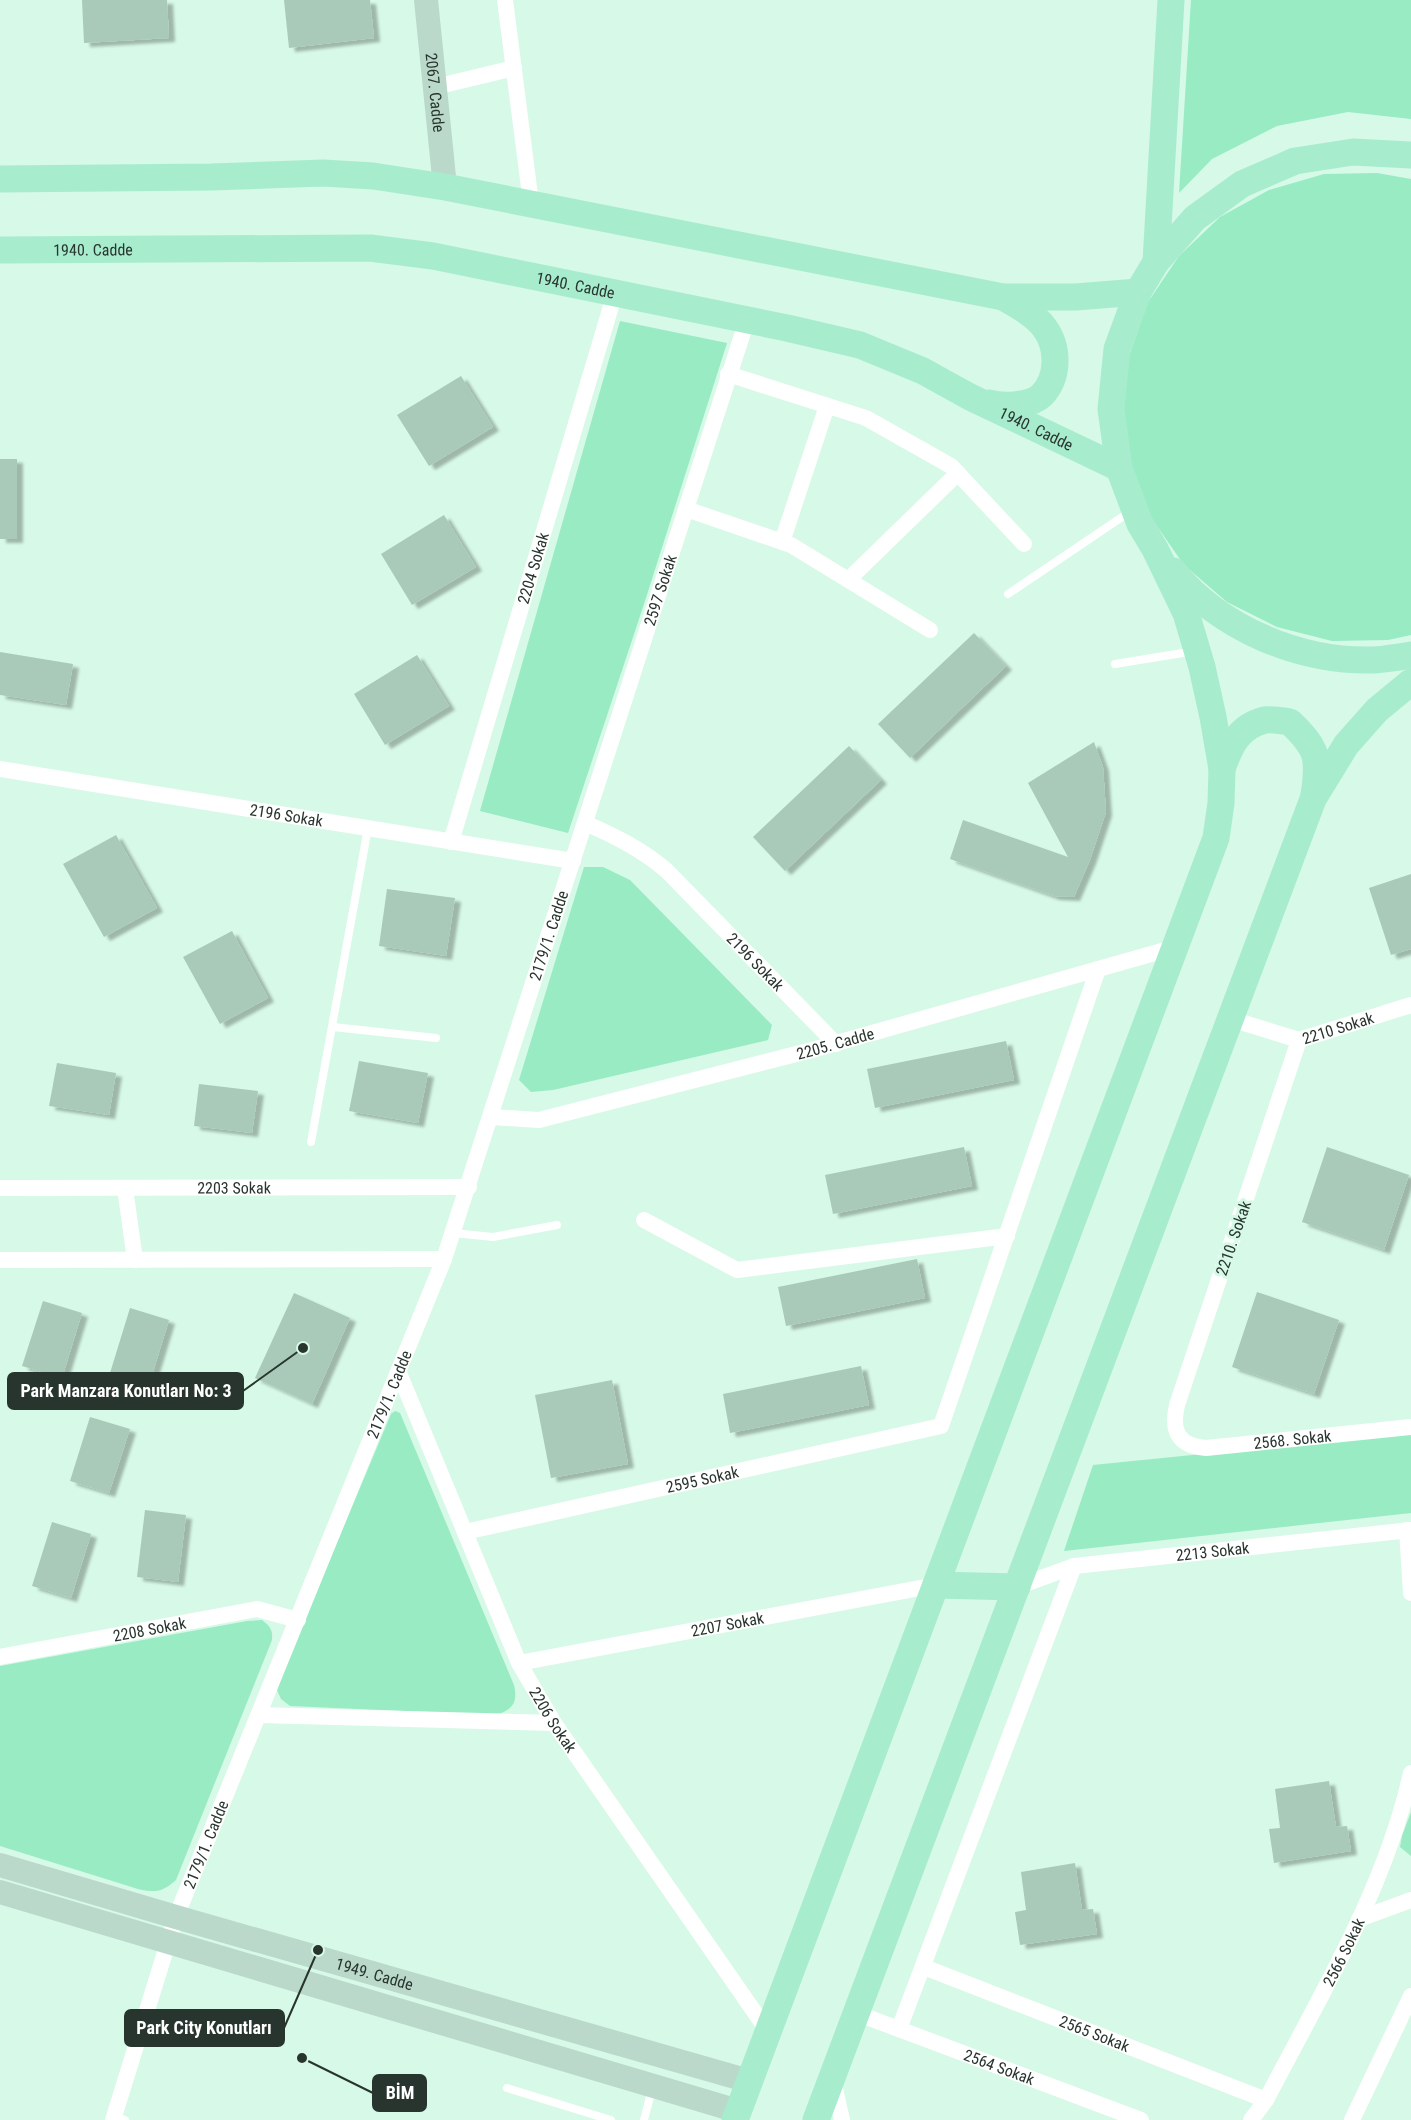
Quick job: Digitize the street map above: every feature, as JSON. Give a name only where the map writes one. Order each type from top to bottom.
[{"type":"main road","points":[[1156,262],[1171,0]]},
{"type":"main road","points":[[736,2115],[1216,838],[1221,803],[1222,769],[1214,717],[1197,651],[1186,614],[1134,509],[1119,468],[1111,409],[1118,349],[1138,292],[1156,262],[1194,218],[1242,184],[1296,161],[1353,152],[1411,155]]},
{"type":"main road","points":[[0,179],[211,177],[324,173],[373,176],[445,186],[1003,297],[1076,297],[1138,292]]},
{"type":"main road","name":"1940. Cadde","points":[[0,250],[369,248],[433,256],[860,345],[923,371],[970,397],[1119,468]]},
{"type":"main road","points":[[970,397],[995,405],[1019,405],[1041,396],[1055,375],[1055,350],[1044,327],[1029,313],[1003,297]]},
{"type":"main road","points":[[1155,549],[1182,582],[1214,610],[1250,633],[1290,648],[1332,658],[1374,660],[1411,655]]},
{"type":"main road","points":[[1313,800],[1346,746],[1377,710],[1411,682]]},
{"type":"main road","points":[[816,2120],[1313,800],[1317,778],[1316,755],[1307,739],[1290,722],[1266,720],[1244,729],[1230,746],[1222,769]]},
{"type":"main road","points":[[936,1585],[1017,1587]]},
{"type":"street","name":"2067. Cadde","points":[[426,0],[445,186]]},
{"type":"street","points":[[505,0],[531,203]]},
{"type":"street","points":[[435,87],[514,68]]},
{"type":"street","name":"2204 Sokak","points":[[452,842],[615,293]]},
{"type":"street","name":"2597 Sokak","points":[[573,861],[747,320]]},
{"type":"street","points":[[728,375],[866,418],[951,466],[1024,544]]},
{"type":"street","points":[[782,542],[827,406]]},
{"type":"street","points":[[848,580],[958,473]]},
{"type":"street","points":[[686,509],[791,545],[930,630]]},
{"type":"street","name":"2196 Sokak","points":[[0,769],[573,861]]},
{"type":"street","name":"2196 Sokak","points":[[585,823],[631,845],[668,871],[836,1044]]},
{"type":"street","name":"2179/1. Cadde","points":[[117,2119],[176,1917],[444,1259],[573,861]]},
{"type":"street","name":"2205. Cadde","points":[[491,1117],[539,1120],[836,1044],[1176,947]]},
{"type":"street","points":[[644,1220],[736,1270],[1007,1236],[1098,969]]},
{"type":"street","name":"2210 Sokak","points":[[1231,1019],[1299,1040],[1411,1005]]},
{"type":"street","name":"2210. Sokak","points":[[1178,1436],[1174,1427],[1177,1405],[1299,1040]]},
{"type":"street","name":"2203 Sokak","points":[[0,1188],[469,1187]]},
{"type":"street","points":[[125,1188],[135,1260]]},
{"type":"street","name":"2595 Sokak","points":[[465,1532],[941,1426],[1007,1236]]},
{"type":"street","points":[[0,1260],[444,1259]]},
{"type":"street","name":"2206 Sokak","points":[[399,1373],[519,1663],[554,1723],[767,2030]]},
{"type":"street","name":"2568. Sokak","points":[[1178,1436],[1195,1447],[1206,1448],[1411,1427]]},
{"type":"street","points":[[1409,1530],[1411,1593]]},
{"type":"street","name":"2213 Sokak","points":[[1017,1587],[1074,1566],[1409,1530]]},
{"type":"street","points":[[899,2029],[1074,1566]]},
{"type":"street","name":"2207 Sokak","points":[[519,1663],[936,1585]]},
{"type":"street","name":"2208 Sokak","points":[[0,1658],[257,1609],[298,1620]]},
{"type":"street","points":[[259,1715],[554,1723]]},
{"type":"street","name":"2566 Sokak","points":[[1251,2120],[1266,2100],[1359,1919],[1386,1858],[1411,1773]]},
{"type":"street","name":"1949. Cadde","points":[[0,1865],[749,2081]]},
{"type":"street","name":"1949. Cadde","points":[[0,1892],[652,2085],[736,2115]]},
{"type":"street","points":[[1359,1919],[1411,1900]]},
{"type":"street","name":"2565 Sokak","points":[[924,1966],[1266,2100]]},
{"type":"street","points":[[1352,2120],[1409,2007]]},
{"type":"street","name":"2564 Sokak","points":[[856,2013],[1141,2120]]},
{"type":"street","points":[[832,2076],[842,2120]]},
{"type":"lane","points":[[1008,594],[1134,509]]},
{"type":"lane","points":[[1116,664],[1197,651]]},
{"type":"lane","points":[[311,1142],[368,828]]},
{"type":"lane","points":[[333,1027],[436,1038]]},
{"type":"lane","points":[[453,1233],[493,1236],[557,1224]]},
{"type":"lane","points":[[644,2120],[652,2085]]},
{"type":"lane","points":[[507,2088],[611,2120]]},
{"type":"green space","points":[[1191,0],[1411,0],[1411,119],[1348,112],[1277,126],[1212,159],[1179,193]]},
{"type":"green space","points":[[1377,173],[1411,179],[1411,635],[1388,640],[1332,641],[1277,627],[1227,602],[1184,565],[1152,519],[1131,467],[1123,411],[1129,356],[1148,302],[1179,256],[1220,217],[1269,190],[1324,174]]},
{"type":"green space","points":[[620,321],[727,343],[568,833],[480,811]]},
{"type":"green space","points":[[584,867],[603,867],[630,880],[772,1025],[768,1040],[553,1090],[531,1092],[519,1080]]},
{"type":"green space","points":[[395,1411],[400,1413],[514,1685],[513,1704],[497,1715],[290,1706],[281,1699],[276,1688],[391,1414]]},
{"type":"green space","points":[[1411,1433],[1411,1513],[1064,1551],[1093,1465]]},
{"type":"green space","points":[[262,1620],[270,1628],[272,1640],[176,1880],[163,1889],[154,1891],[138,1889],[0,1846],[0,1666]]},
{"type":"green space","points":[[1411,1812],[1411,1856],[1400,1847]]},
{"type":"building","points":[[82,0],[167,0],[169,38],[84,43]]},
{"type":"building","points":[[284,0],[370,0],[374,38],[289,48]]},
{"type":"building","points":[[461,376],[493,427],[429,466],[397,415]]},
{"type":"building","points":[[0,459],[17,459],[17,539],[0,539]]},
{"type":"building","points":[[444,515],[476,567],[412,605],[381,554]]},
{"type":"building","points":[[974,633],[1006,666],[910,758],[878,724]]},
{"type":"building","points":[[0,652],[73,664],[66,705],[0,695]]},
{"type":"building","points":[[417,655],[449,706],[385,745],[354,694]]},
{"type":"building","points":[[1094,742],[1103,767],[1106,812],[1090,860],[1074,897],[1054,896],[950,859],[963,820],[1068,857],[1028,783]]},
{"type":"building","points":[[849,746],[881,780],[785,871],[753,837]]},
{"type":"building","points":[[116,835],[157,908],[104,937],[63,864]]},
{"type":"building","points":[[1411,874],[1411,949],[1391,955],[1369,888]]},
{"type":"building","points":[[387,889],[455,898],[446,956],[379,946]]},
{"type":"building","points":[[232,931],[268,998],[220,1024],[183,957]]},
{"type":"building","points":[[1006,1041],[1014,1080],[875,1108],[867,1069]]},
{"type":"building","points":[[359,1061],[428,1073],[418,1123],[349,1111]]},
{"type":"building","points":[[57,1063],[116,1073],[109,1115],[49,1106]]},
{"type":"building","points":[[199,1084],[258,1091],[252,1133],[194,1126]]},
{"type":"building","points":[[964,1147],[972,1186],[833,1214],[825,1175]]},
{"type":"building","points":[[1327,1147],[1409,1175],[1384,1250],[1302,1222]]},
{"type":"building","points":[[917,1259],[925,1298],[786,1326],[778,1287]]},
{"type":"building","points":[[1257,1292],[1339,1320],[1314,1394],[1232,1367]]},
{"type":"building","points":[[294,1293],[350,1318],[312,1404],[255,1378]]},
{"type":"building","points":[[43,1301],[82,1313],[62,1378],[22,1366]]},
{"type":"building","points":[[130,1308],[169,1320],[149,1385],[110,1373]]},
{"type":"building","points":[[861,1366],[869,1405],[730,1433],[723,1394]]},
{"type":"building","points":[[612,1380],[628,1464],[551,1478],[535,1395]]},
{"type":"building","points":[[90,1417],[130,1429],[109,1493],[70,1481]]},
{"type":"building","points":[[145,1510],[186,1515],[178,1582],[137,1577]]},
{"type":"building","points":[[52,1522],[91,1534],[71,1598],[32,1586]]},
{"type":"building","points":[[1329,1781],[1336,1827],[1347,1826],[1351,1851],[1274,1863],[1269,1829],[1280,1828],[1275,1789]]},
{"type":"building","points":[[1075,1863],[1082,1910],[1093,1909],[1097,1934],[1020,1945],[1015,1912],[1026,1910],[1021,1872]]},
{"type":"place","name":"Park Manzara Konutları No: 3","points":[[303,1348]]},
{"type":"place","name":"Park City Konutları","points":[[318,1950]]},
{"type":"place","name":"BİM","points":[[302,2058]]}]
